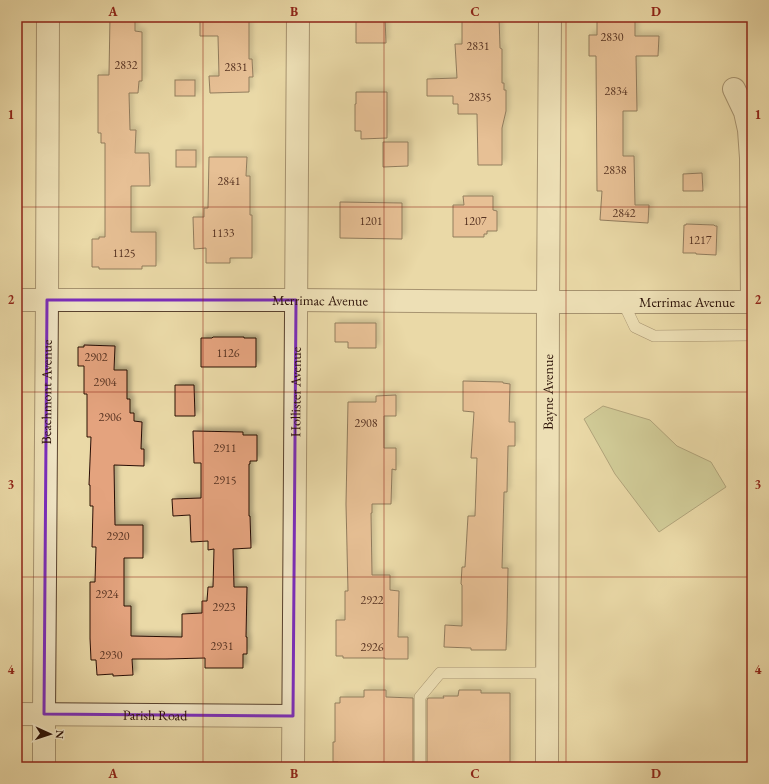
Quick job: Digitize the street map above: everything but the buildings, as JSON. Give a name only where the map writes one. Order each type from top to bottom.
[{"type":"street","name":"Beachmont Avenue","points":[[44,767],[48,17]]},
{"type":"street","name":"Hollister Avenue","points":[[293,767],[298,17]]},
{"type":"street","name":"Bayne Avenue","points":[[547,767],[550,17]]},
{"type":"street","points":[[734,89],[745,112],[749,130],[751,158],[752,302]]},
{"type":"street","name":"Merrimac Avenue","points":[[17,300],[752,302]]},
{"type":"street","name":"Parish Road","points":[[17,714],[293,716]]},
{"type":"lane","name":"Merrimac Avenue","points":[[623,302],[635,327],[654,336],[752,335]]},
{"type":"lane","points":[[420,767],[420,697],[440,673],[547,673]]},
{"type":"highlighted area","points":[[47,300],[296,300],[293,716],[44,714]]},
{"type":"green space","points":[[603,406],[650,420],[677,446],[711,462],[726,487],[659,532],[615,474],[584,419]]}]
